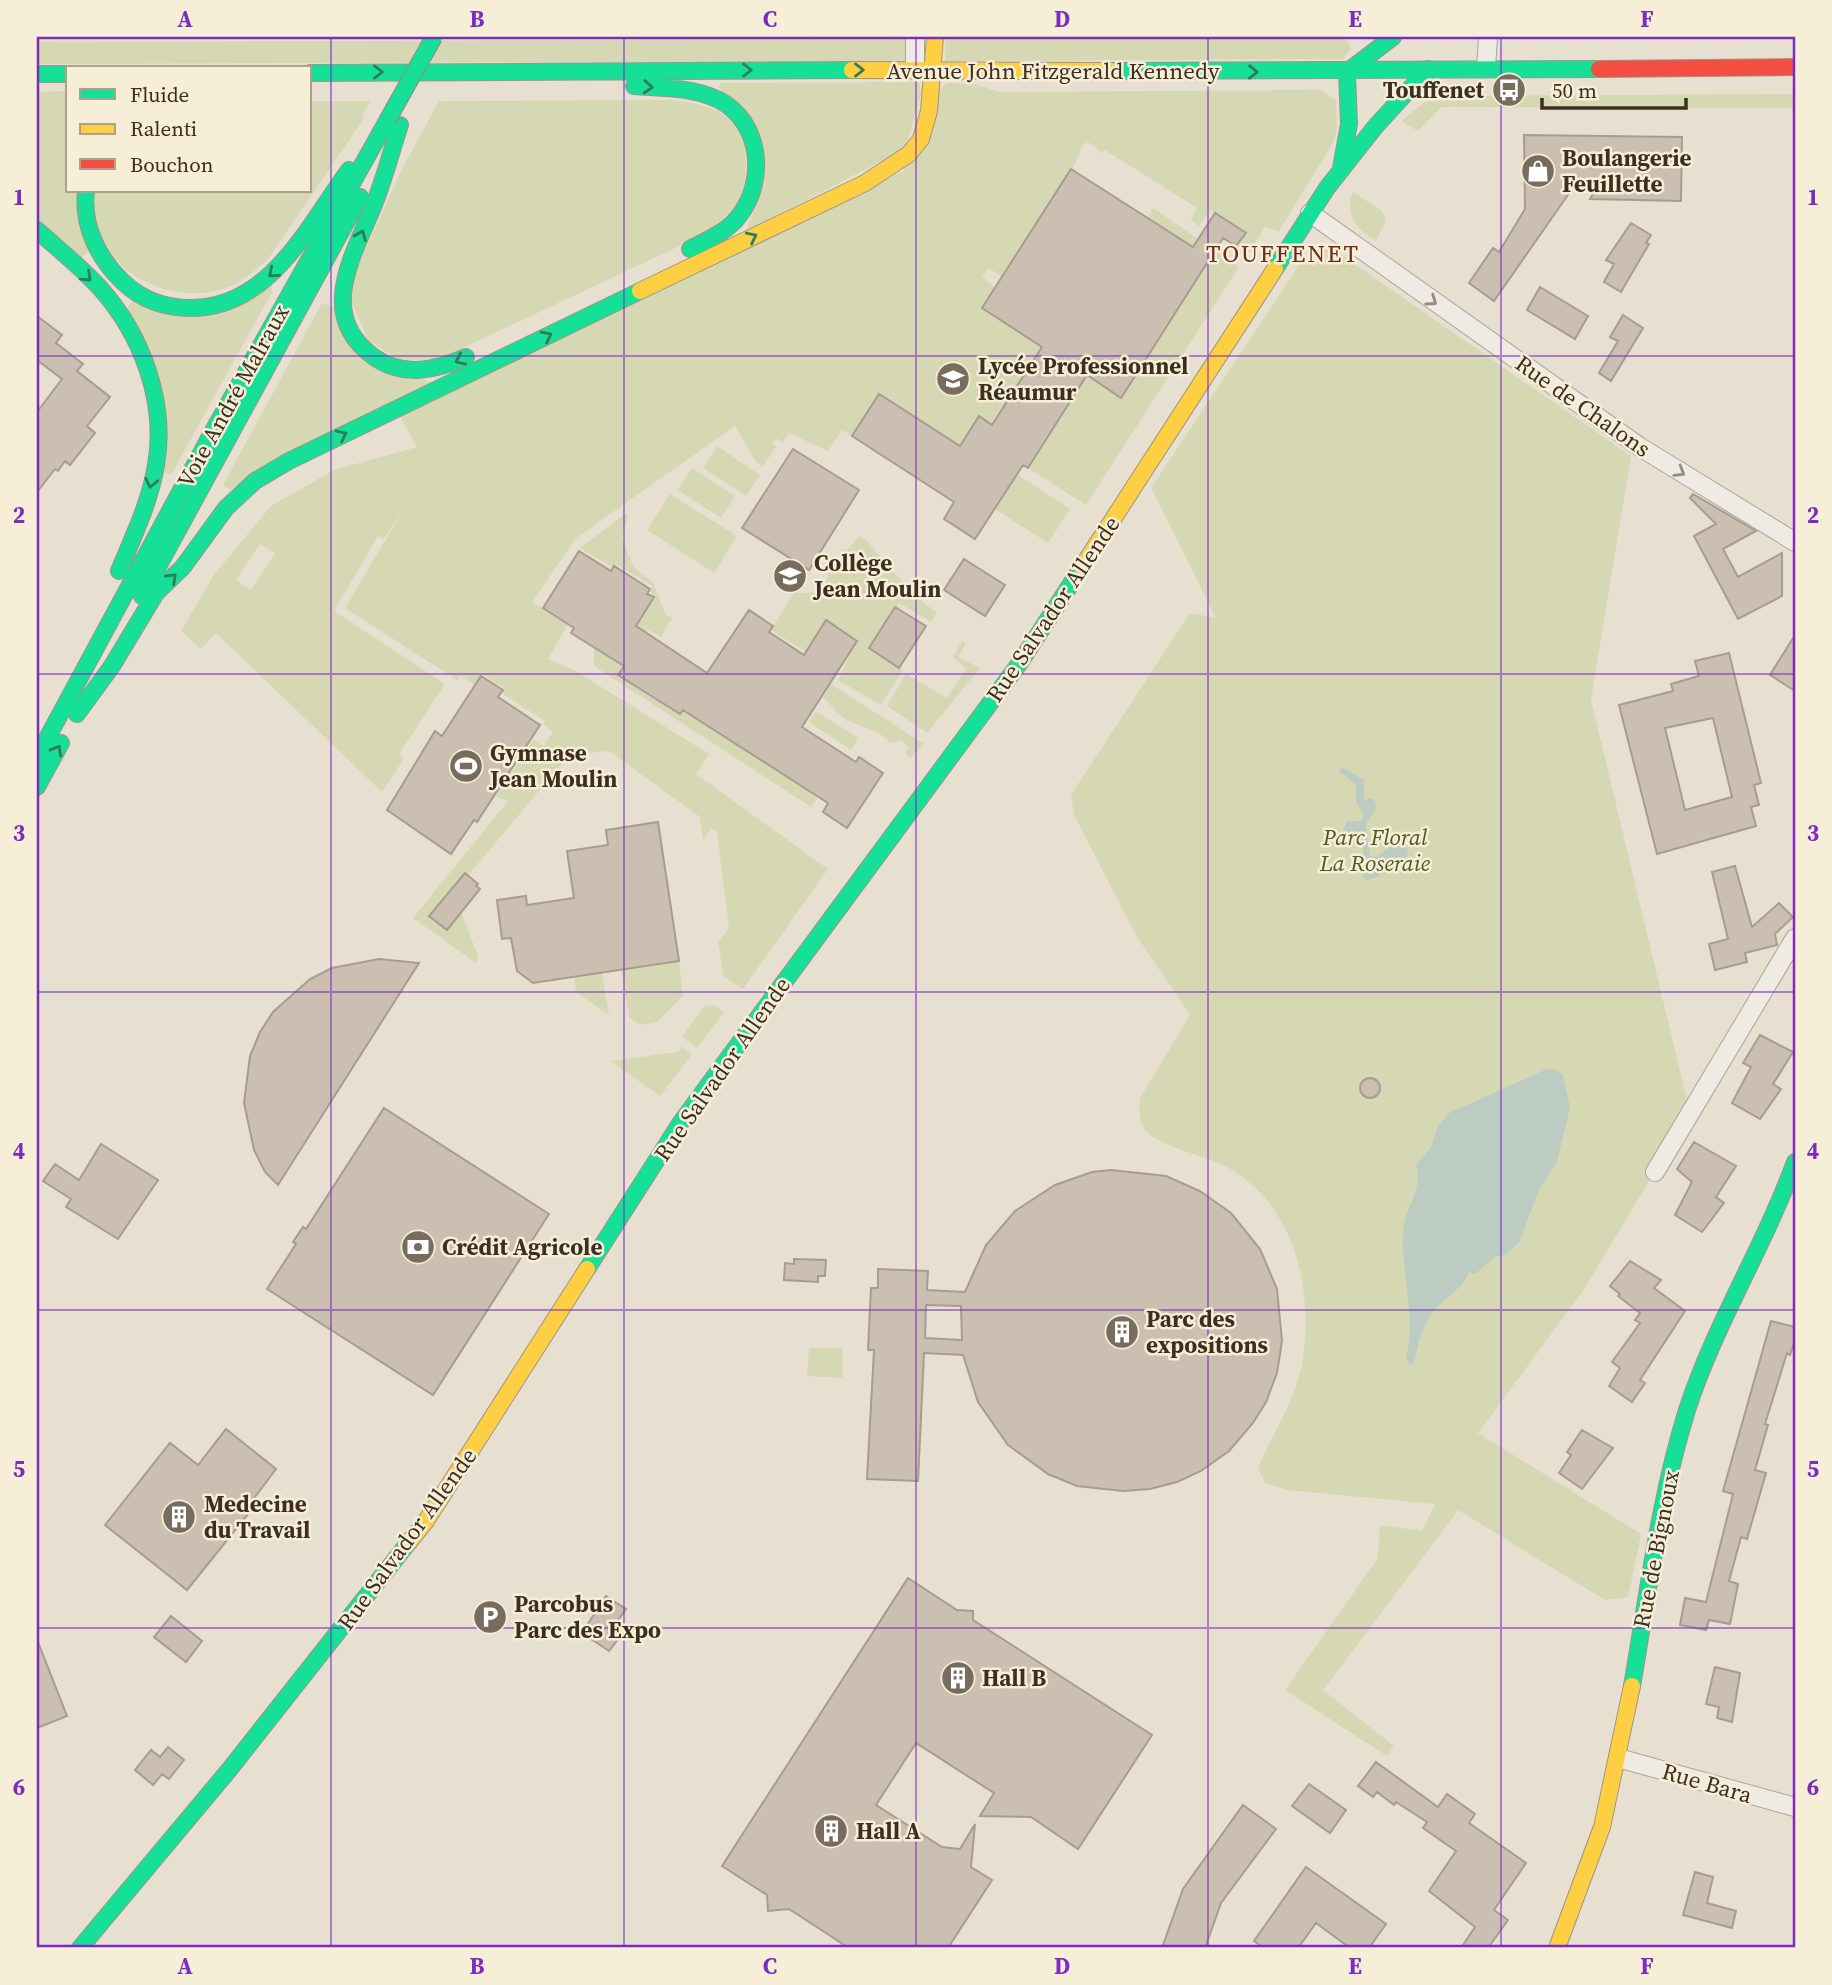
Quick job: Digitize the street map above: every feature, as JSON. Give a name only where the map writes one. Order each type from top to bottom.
[{"type":"main road","name":"Voie André Malraux","points":[[37,787],[70,711],[213,431],[393,123],[433,37]]},
{"type":"main road","points":[[70,711],[112,666],[156,593],[183,567],[226,508],[255,481],[300,455],[886,172],[918,143],[934,70],[935,37]]},
{"type":"main road","points":[[1358,37],[1371,54],[1380,76]]},
{"type":"main road","points":[[1347,72],[1393,37]]},
{"type":"main road","name":"Avenue John Fitzgerald Kennedy","points":[[312,73],[934,70],[1347,72],[1380,76],[1428,69],[1795,67]]},
{"type":"main road","name":"Rue Salvador Allende","points":[[80,1948],[229,1770],[426,1521],[692,1107],[1019,664],[1310,213],[1375,127],[1428,69]]},
{"type":"main road","points":[[393,123],[342,293],[346,321],[355,340],[375,358],[395,369],[422,373],[442,368],[675,257],[718,234],[738,216],[751,195],[757,166],[754,145],[745,122],[733,108],[719,100],[696,91],[507,71]]},
{"type":"main road","name":"Rue Salvador Allende","points":[[1340,171],[1349,120],[1347,72]]},
{"type":"main road","points":[[37,74],[66,74]]},
{"type":"main road","points":[[1375,127],[1378,103]]},
{"type":"main road","points":[[86,192],[83,202],[91,235],[105,264],[131,292],[164,306],[215,309],[249,294],[280,267],[332,192],[393,123]]},
{"type":"main road","points":[[37,230],[100,288],[125,322],[143,357],[156,403],[158,451],[148,499],[70,711]]},
{"type":"main road","name":"Voie André Malraux","points":[[37,757],[70,711]]},
{"type":"main road","name":"Rue de Bignoux","points":[[1557,1948],[1599,1837],[1618,1758],[1660,1516],[1677,1442],[1703,1367],[1795,1161]]},
{"type":"street","points":[[915,37],[915,70]]},
{"type":"street","points":[[1486,68],[1488,37]]},
{"type":"street","name":"Rue de Chalons","points":[[1310,213],[1640,447],[1795,542]]},
{"type":"street","points":[[1655,1172],[1795,938]]},
{"type":"street","name":"Rue Bara","points":[[1618,1758],[1795,1807]]},
{"type":"green space","points":[[1340,37],[1349,42],[1351,49],[1343,59],[945,61],[945,39]]},
{"type":"green space","points":[[907,39],[908,61],[37,64],[37,42]]},
{"type":"green space","points":[[918,82],[922,91],[905,149],[746,231],[765,181],[719,87],[721,83]]},
{"type":"green space","points":[[947,83],[974,84],[1000,92],[1321,90],[1336,100],[1337,128],[1333,143],[1279,231],[1265,227],[1246,257],[1234,250],[1245,232],[1211,210],[1199,226],[1191,220],[1197,208],[1105,150],[1102,153],[1088,142],[1082,146],[1074,166],[1002,277],[989,268],[982,277],[995,287],[982,308],[1042,347],[992,425],[978,417],[960,446],[879,395],[852,436],[842,430],[828,451],[789,433],[782,443],[776,438],[772,444],[776,447],[763,466],[756,462],[735,426],[576,538],[532,602],[568,624],[548,659],[574,670],[709,754],[696,774],[828,869],[743,989],[724,977],[718,942],[729,928],[717,832],[711,828],[703,840],[700,817],[609,751],[569,755],[466,878],[462,876],[430,916],[461,912],[478,956],[476,963],[413,918],[508,801],[496,796],[533,740],[543,746],[553,732],[543,724],[545,721],[502,693],[505,688],[482,674],[474,685],[460,675],[457,680],[345,608],[406,506],[384,539],[378,536],[334,611],[445,684],[399,754],[404,759],[382,792],[216,633],[201,649],[181,631],[213,576],[271,506],[334,470],[417,447],[399,414],[904,171],[942,87]],"holes":[[[260,544],[275,553],[251,590],[236,580]]]},
{"type":"green space","points":[[66,91],[66,192],[77,192],[88,252],[81,259],[37,219],[37,92]]},
{"type":"green space","points":[[1795,94],[1795,108],[1442,107],[1418,131],[1401,121],[1425,102],[1451,96]]},
{"type":"green space","points":[[674,100],[694,103],[719,112],[734,124],[744,146],[746,171],[741,195],[728,213],[703,235],[437,360],[399,360],[368,340],[352,303],[355,273],[402,169],[439,101]]},
{"type":"green space","points":[[312,101],[370,101],[362,116],[365,117],[268,259],[247,277],[229,287],[205,293],[187,293],[168,290],[135,276],[109,250],[98,229],[94,192],[312,192]]},
{"type":"green space","points":[[1353,192],[1382,211],[1386,221],[1376,241],[1354,221],[1350,207]]},
{"type":"green space","points":[[1153,208],[1239,267],[1086,505],[1028,468],[1087,375],[1121,397],[1210,259],[1147,218]]},
{"type":"green space","name":"Parc Floral La Roseraie","points":[[1321,249],[1337,252],[1631,456],[1591,700],[1690,1113],[1583,1291],[1478,1433],[1641,1534],[1628,1597],[1605,1600],[1458,1510],[1323,1690],[1394,1746],[1387,1756],[1285,1690],[1378,1558],[1380,1525],[1422,1531],[1435,1504],[1287,1490],[1265,1483],[1258,1468],[1296,1388],[1303,1359],[1305,1304],[1294,1250],[1284,1225],[1269,1203],[1250,1183],[1227,1167],[1154,1138],[1142,1125],[1140,1098],[1190,1015],[1136,935],[1075,817],[1071,795],[1190,613],[1216,618],[1151,488],[1301,262]]},
{"type":"green space","points":[[272,284],[272,292],[171,475],[162,471],[127,308],[135,299],[158,308]]},
{"type":"green space","points":[[322,303],[335,307],[339,328],[430,383],[230,490],[223,485]]},
{"type":"green space","points":[[717,446],[760,475],[746,496],[703,468]]},
{"type":"green space","points":[[692,468],[735,496],[721,518],[678,490]]},
{"type":"green space","points":[[1017,474],[1070,509],[1048,543],[995,509]]},
{"type":"green space","points":[[670,494],[737,536],[714,573],[647,530]]},
{"type":"green space","points":[[626,513],[628,515],[622,538],[633,566],[653,583],[666,615],[672,618],[661,637],[648,630],[619,675],[679,714],[683,710],[818,797],[811,807],[594,666],[594,648],[609,657],[639,610],[645,613],[655,596],[651,593],[652,586],[616,564],[612,567],[580,548]]},
{"type":"green space","points":[[859,537],[865,539],[913,594],[937,613],[931,622],[899,603],[869,647],[903,670],[881,705],[838,680],[857,640],[826,620],[806,652],[771,630],[794,592],[818,590],[826,581],[829,569]]},
{"type":"green space","points":[[962,641],[966,644],[958,657],[980,668],[927,733],[887,706],[906,674],[947,698],[966,669],[953,657]]},
{"type":"green space","points":[[831,684],[924,744],[910,758],[905,752],[909,747],[901,740],[890,743],[876,732],[844,718],[823,697]]},
{"type":"green space","points":[[816,711],[858,738],[851,750],[809,722]]},
{"type":"green space","points":[[679,961],[683,996],[657,1022],[639,1025],[629,1017],[621,970]]},
{"type":"green space","points":[[602,973],[609,1015],[576,992],[574,977]]},
{"type":"green space","points":[[714,1005],[724,1013],[697,1048],[682,1037],[704,1006]]},
{"type":"green space","points":[[682,1047],[692,1054],[660,1096],[611,1061],[677,1052]]},
{"type":"green space","points":[[809,1348],[843,1348],[842,1378],[807,1376]]},
{"type":"shaded area","points":[[1342,767],[1364,780],[1364,801],[1371,798],[1375,801],[1376,808],[1366,824],[1370,856],[1377,857],[1396,842],[1407,848],[1408,855],[1400,863],[1371,879],[1366,880],[1356,868],[1363,857],[1363,844],[1349,845],[1342,835],[1347,821],[1361,821],[1364,814],[1356,802],[1356,785],[1339,771]]},
{"type":"shaded area","points":[[1547,1069],[1556,1070],[1563,1075],[1570,1108],[1557,1162],[1538,1192],[1520,1241],[1507,1254],[1495,1257],[1475,1274],[1469,1272],[1458,1288],[1437,1307],[1426,1324],[1414,1363],[1410,1365],[1406,1358],[1410,1327],[1403,1233],[1416,1190],[1416,1165],[1431,1147],[1437,1128],[1449,1113]]},
{"type":"building","points":[[1524,135],[1682,137],[1681,201],[1590,199],[1596,189],[1579,179],[1494,301],[1469,283],[1493,248],[1499,252],[1525,209]]},
{"type":"building","points":[[1071,169],[1193,247],[1215,213],[1246,233],[1236,246],[1223,238],[1121,398],[1087,375],[1028,468],[1023,465],[975,539],[944,519],[954,502],[852,436],[879,394],[960,446],[979,416],[992,425],[1042,347],[982,308]]},
{"type":"building","points":[[1631,223],[1651,235],[1646,243],[1649,244],[1621,292],[1604,282],[1614,264],[1606,260]]},
{"type":"building","points":[[1540,287],[1588,316],[1575,339],[1527,310]]},
{"type":"building","points":[[1623,315],[1643,328],[1611,381],[1599,373],[1618,341],[1610,337]]},
{"type":"building","points":[[37,316],[62,335],[56,343],[83,364],[77,371],[110,397],[87,426],[95,433],[70,465],[65,461],[58,471],[55,469],[37,492],[37,412],[62,379],[37,360]]},
{"type":"building","points":[[793,449],[859,490],[809,570],[742,528]]},
{"type":"building","points":[[1693,494],[1756,531],[1723,549],[1738,577],[1782,553],[1782,596],[1738,619],[1694,536],[1716,524],[1690,498]]},
{"type":"building","points":[[579,551],[611,571],[614,566],[650,589],[647,594],[654,597],[636,626],[707,673],[749,610],[773,626],[769,632],[804,655],[826,620],[857,641],[802,727],[856,762],[859,757],[883,773],[847,828],[823,812],[828,803],[683,710],[680,714],[618,675],[624,666],[571,633],[574,628],[543,608]]},
{"type":"building","points":[[964,559],[1005,585],[985,616],[944,590]]},
{"type":"building","points":[[895,607],[926,626],[899,668],[869,648]]},
{"type":"building","points":[[1795,635],[1795,691],[1770,675]]},
{"type":"building","points":[[1729,653],[1761,783],[1754,785],[1759,805],[1751,807],[1756,826],[1657,854],[1619,705],[1673,691],[1671,684],[1699,676],[1695,661]],"holes":[[[1713,718],[1732,797],[1685,810],[1665,728]]]},
{"type":"building","name":"Gymnase Jean Moulin","points":[[481,676],[503,690],[498,697],[540,725],[477,822],[474,820],[451,854],[387,810],[435,731],[442,736]]},
{"type":"building","points":[[658,822],[679,961],[533,983],[517,971],[511,938],[502,939],[497,900],[526,896],[527,905],[574,898],[567,851],[608,845],[606,830]]},
{"type":"building","points":[[1735,866],[1752,927],[1779,903],[1793,917],[1775,934],[1777,945],[1745,953],[1747,962],[1715,970],[1709,944],[1728,939],[1712,872]]},
{"type":"building","points":[[465,873],[480,889],[447,930],[429,916]]},
{"type":"building","points":[[379,959],[419,963],[278,1185],[265,1172],[254,1150],[244,1103],[250,1056],[260,1032],[273,1012],[310,979],[332,968]]},
{"type":"building","points":[[1760,1035],[1793,1052],[1773,1084],[1781,1089],[1760,1119],[1732,1103],[1751,1067],[1743,1063]]},
{"type":"building","points":[[1366,1078],[1374,1078],[1380,1088],[1374,1098],[1366,1098],[1360,1092],[1360,1084]]},
{"type":"building","points":[[384,1108],[549,1214],[433,1395],[267,1289],[296,1244],[293,1242],[303,1227],[306,1229]]},
{"type":"building","points":[[1694,1142],[1736,1166],[1716,1197],[1724,1203],[1702,1232],[1675,1215],[1692,1182],[1677,1169]]},
{"type":"building","points":[[101,1144],[158,1180],[118,1239],[66,1207],[71,1199],[43,1181],[55,1164],[79,1180]]},
{"type":"building","name":"Parc des expositions","points":[[1111,1170],[1166,1176],[1200,1191],[1231,1213],[1260,1249],[1277,1289],[1282,1341],[1277,1373],[1266,1402],[1253,1423],[1229,1451],[1201,1471],[1177,1482],[1150,1489],[1123,1491],[1077,1486],[1048,1474],[1008,1445],[978,1402],[963,1355],[924,1353],[918,1481],[867,1479],[874,1350],[868,1350],[871,1288],[878,1288],[878,1269],[928,1271],[927,1290],[965,1292],[986,1245],[1015,1211],[1055,1185],[1092,1172]],"holes":[[[926,1305],[961,1306],[962,1340],[925,1338]]]},
{"type":"building","points":[[794,1259],[826,1260],[825,1276],[818,1276],[818,1282],[784,1280],[785,1263],[794,1264]]},
{"type":"building","points":[[1630,1261],[1661,1280],[1654,1288],[1685,1311],[1640,1380],[1645,1383],[1632,1402],[1609,1386],[1620,1368],[1612,1362],[1640,1323],[1635,1320],[1640,1313],[1610,1286]]},
{"type":"building","points":[[1771,1321],[1795,1327],[1795,1340],[1790,1355],[1787,1353],[1765,1424],[1768,1425],[1755,1470],[1766,1473],[1747,1539],[1741,1537],[1729,1581],[1738,1584],[1730,1624],[1709,1620],[1706,1630],[1680,1625],[1685,1598],[1706,1602],[1733,1494],[1723,1491]]},
{"type":"building","name":"Medecine du Travail","points":[[226,1429],[276,1469],[249,1505],[253,1508],[187,1590],[105,1525],[170,1443],[198,1465]]},
{"type":"building","points":[[1582,1430],[1613,1448],[1582,1489],[1559,1473],[1571,1455],[1567,1452]]},
{"type":"building","points":[[908,1578],[957,1610],[973,1611],[973,1620],[1152,1735],[1078,1849],[1031,1817],[980,1816],[994,1793],[916,1743],[876,1805],[942,1847],[960,1849],[975,1824],[971,1867],[992,1880],[948,1948],[849,1948],[789,1909],[768,1911],[767,1895],[722,1866]]},
{"type":"building","points":[[606,1596],[626,1609],[610,1632],[619,1638],[609,1651],[582,1633]]},
{"type":"building","points":[[171,1616],[202,1641],[186,1662],[154,1637]]},
{"type":"building","points":[[37,1643],[67,1716],[37,1728]]},
{"type":"building","points":[[1715,1667],[1740,1673],[1732,1722],[1717,1718],[1719,1707],[1706,1704]]},
{"type":"building","points":[[168,1747],[184,1760],[169,1779],[162,1774],[153,1785],[135,1770],[151,1750],[160,1757]]},
{"type":"building","points":[[1376,1762],[1438,1807],[1447,1794],[1475,1814],[1469,1823],[1526,1863],[1494,1910],[1508,1920],[1488,1948],[1461,1948],[1475,1927],[1429,1891],[1456,1851],[1423,1828],[1427,1822],[1396,1802],[1394,1805],[1377,1792],[1373,1797],[1358,1786]]},
{"type":"building","points":[[1309,1784],[1346,1810],[1330,1833],[1292,1806]]},
{"type":"building","points":[[1243,1805],[1276,1829],[1221,1903],[1205,1948],[1162,1948],[1183,1889]]},
{"type":"building","points":[[1306,1867],[1386,1924],[1369,1948],[1350,1948],[1316,1923],[1298,1948],[1264,1948],[1254,1941]]},
{"type":"building","points":[[1695,1872],[1713,1877],[1707,1903],[1736,1911],[1732,1928],[1683,1915]]},
{"type":"traffic: fast","points":[[387,121],[434,37]]},
{"type":"traffic: fast","points":[[1347,72],[1393,37]]},
{"type":"traffic: fast","points":[[1275,269],[1327,188],[1375,127],[1428,69]]},
{"type":"traffic: fast","points":[[1111,71],[1599,69]]},
{"type":"traffic: fast","points":[[312,73],[852,70]]},
{"type":"traffic: fast","points":[[1341,168],[1349,124],[1347,72]]},
{"type":"traffic: fast","points":[[37,74],[66,74]]},
{"type":"traffic: fast","points":[[634,86],[688,90],[719,100],[744,122],[751,137],[756,169],[748,202],[729,227],[690,249]]},
{"type":"traffic: fast","points":[[37,757],[213,431],[387,121]]},
{"type":"traffic: fast","points":[[400,125],[377,197],[349,265],[343,304],[347,323],[356,341],[374,357],[397,368],[420,370],[466,357]]},
{"type":"traffic: fast","points":[[86,192],[89,229],[99,252],[114,273],[146,298],[163,305],[191,308],[219,304],[243,294],[265,279],[302,238],[349,170]]},
{"type":"traffic: fast","points":[[142,596],[360,197]]},
{"type":"traffic: fast","points":[[37,230],[85,273],[115,307],[139,348],[154,394],[158,417],[156,465],[145,506],[119,571]]},
{"type":"traffic: fast","points":[[77,714],[112,666],[156,593],[183,567],[226,508],[255,481],[289,461],[640,291]]},
{"type":"traffic: fast","points":[[587,1269],[681,1122],[1019,664],[1082,567]]},
{"type":"traffic: fast","points":[[37,787],[61,743]]},
{"type":"traffic: fast","points":[[1632,1686],[1662,1513],[1687,1410],[1711,1347],[1769,1225],[1795,1162]]},
{"type":"traffic: fast","points":[[80,1948],[229,1770],[409,1542]]},
{"type":"traffic: slow","points":[[640,291],[865,183],[909,154],[921,139],[929,111],[935,37]]},
{"type":"traffic: slow","points":[[852,70],[1111,71]]},
{"type":"traffic: slow","points":[[1082,567],[1275,269]]},
{"type":"traffic: slow","points":[[409,1542],[426,1521],[587,1269]]},
{"type":"traffic: slow","points":[[1557,1948],[1602,1827],[1632,1686]]},
{"type":"traffic: jam","points":[[1599,69],[1795,67]]},
{"type":"place","name":"Touffenet","points":[[1509,90]]},
{"type":"place","name":"Boulangerie Feuillette","points":[[1538,171]]},
{"type":"place","name":"Lycée Professionnel Réaumur","points":[[953,379]]},
{"type":"place","name":"Collège Jean Moulin","points":[[790,576]]},
{"type":"place","name":"Gymnase Jean Moulin","points":[[466,766]]},
{"type":"place","name":"Crédit Agricole","points":[[418,1247]]},
{"type":"place","name":"Parc des expositions","points":[[1122,1332]]},
{"type":"place","name":"Medecine du Travail","points":[[179,1517]]},
{"type":"place","name":"Parcobus Parc des Expo","points":[[490,1617]]},
{"type":"place","name":"Hall B","points":[[958,1678]]},
{"type":"place","name":"Hall A","points":[[831,1831]]},
{"type":"district","name":"TOUFFENET","points":[[1283,254]]}]
